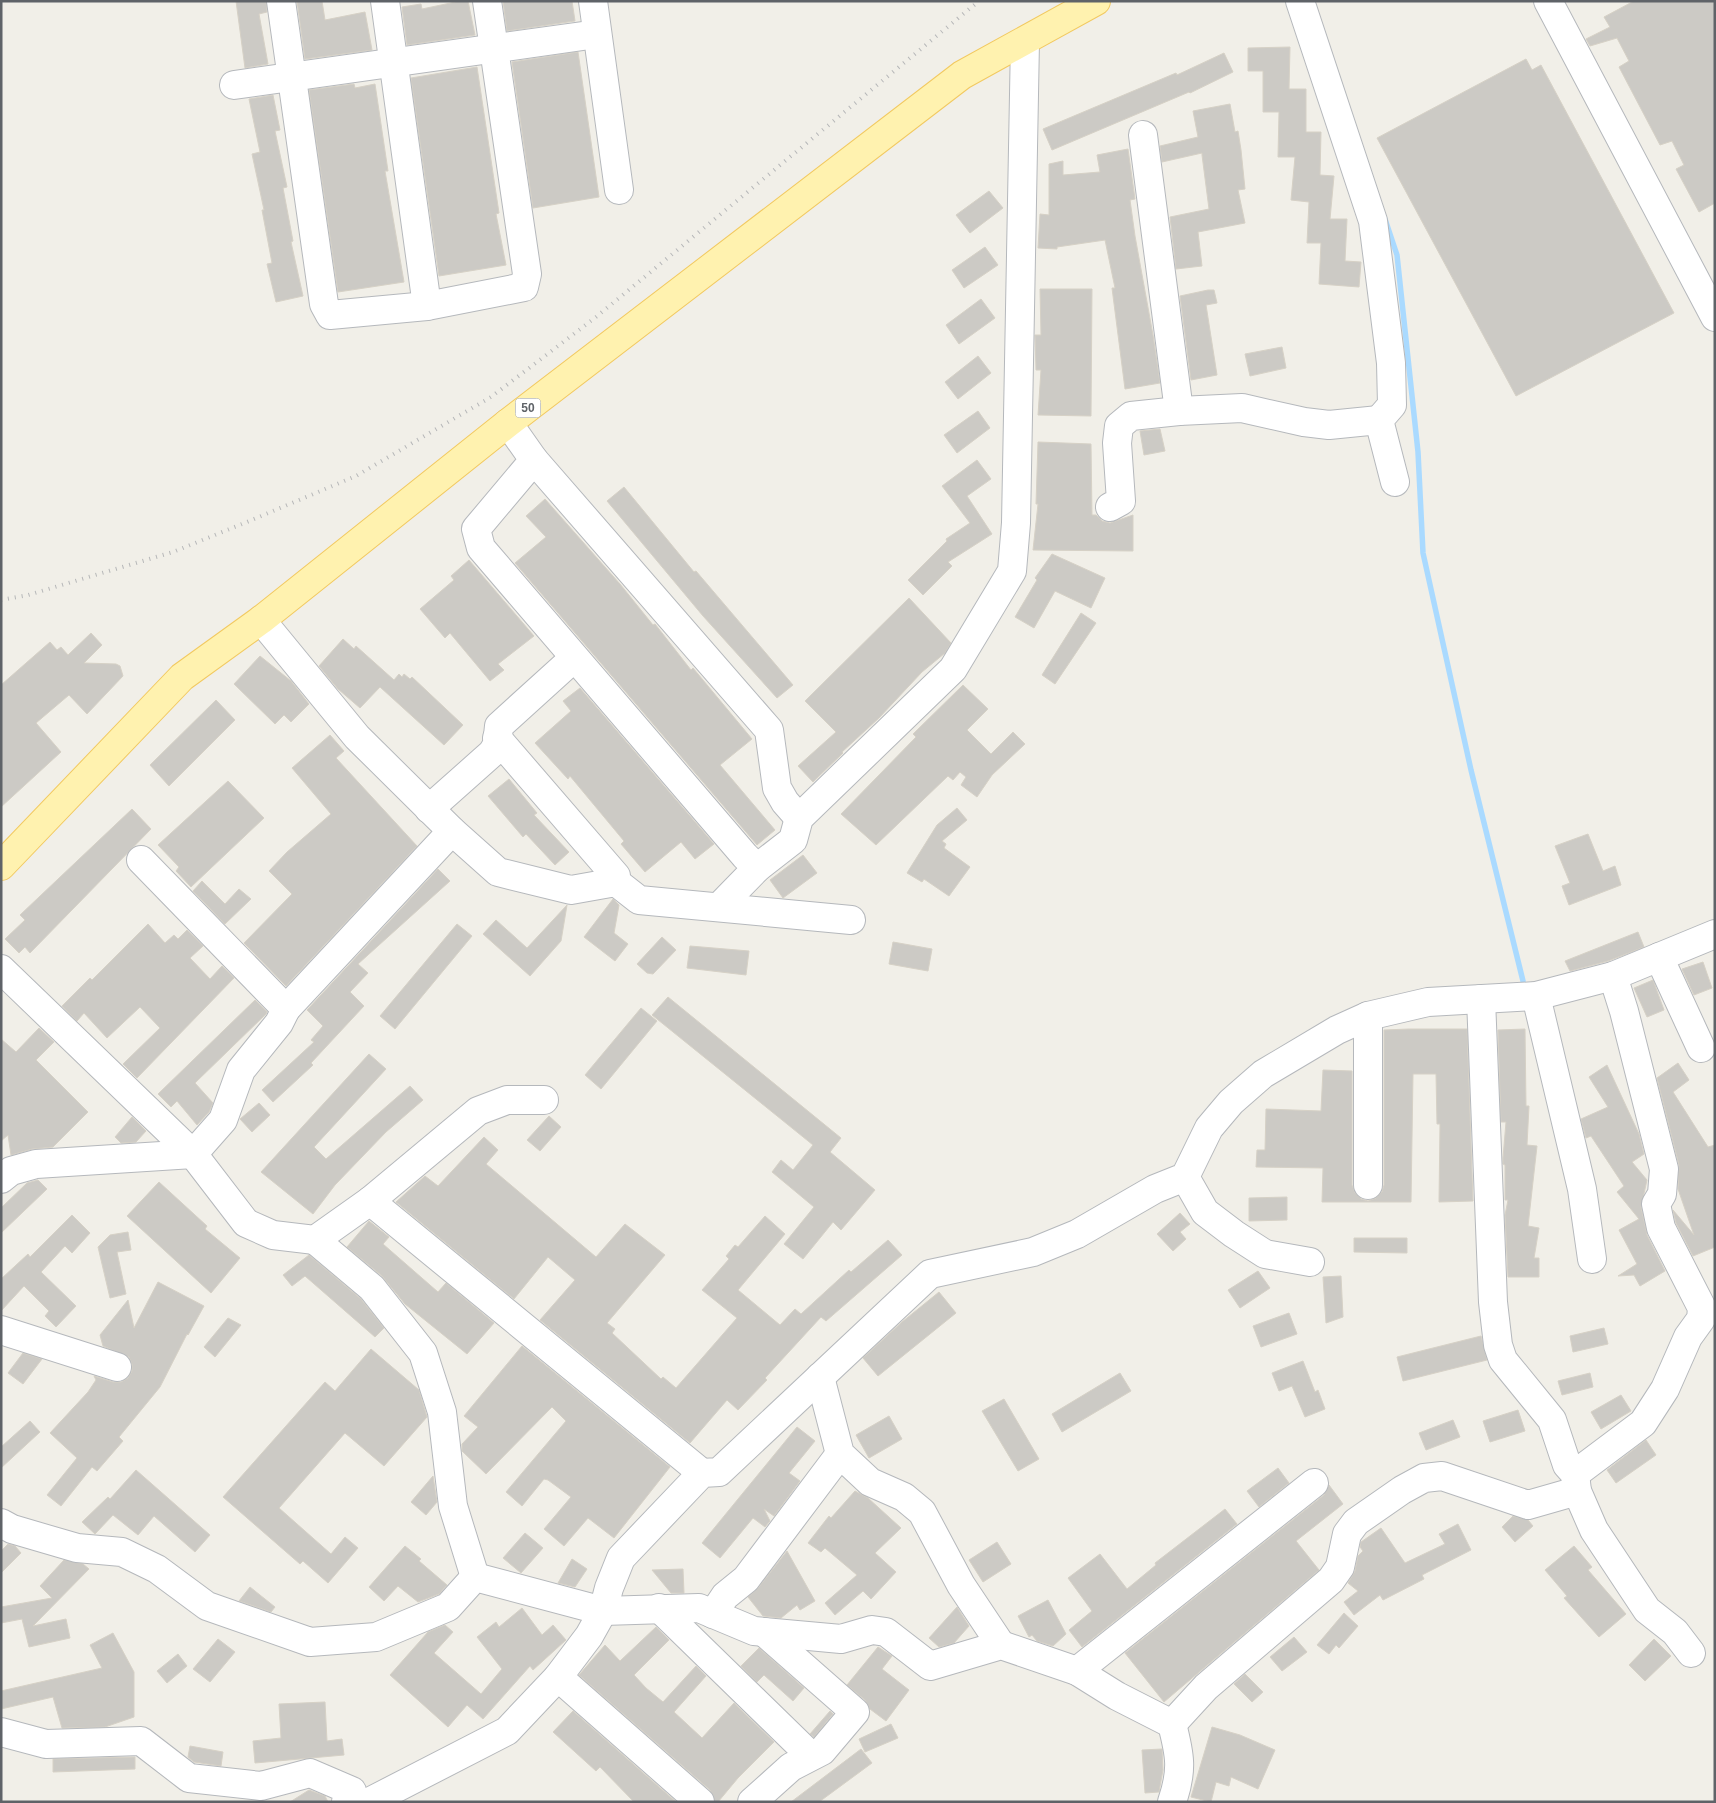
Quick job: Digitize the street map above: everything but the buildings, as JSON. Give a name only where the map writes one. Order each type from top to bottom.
[{"type":"main road","name":"50","points":[[1,866],[182,677],[261,620],[508,424],[962,75],[1096,1]]},
{"type":"street","points":[[281,1],[324,304],[330,315],[427,306],[524,287],[527,274],[487,1]]},
{"type":"street","points":[[385,1],[427,306]]},
{"type":"street","points":[[593,1],[619,190]]},
{"type":"street","points":[[1110,507],[1121,501],[1117,443],[1119,426],[1131,416],[1179,411],[1242,408],[1304,422],[1328,425],[1379,420],[1392,405],[1391,363],[1374,222],[1300,1]]},
{"type":"street","points":[[1548,1],[1715,317]]},
{"type":"street","points":[[234,85],[493,47],[597,34]]},
{"type":"street","points":[[719,906],[757,868],[793,840],[799,818],[953,669],[1012,571],[1016,523],[1025,41]]},
{"type":"street","points":[[1143,135],[1179,411]]},
{"type":"street","points":[[1379,420],[1395,482]]},
{"type":"street","points":[[508,424],[534,460],[769,730],[777,788],[785,802],[799,818]]},
{"type":"street","points":[[534,460],[476,529],[480,548],[744,856],[757,868]]},
{"type":"street","points":[[261,620],[357,737],[429,809],[498,872],[571,890],[616,882],[639,900],[719,906],[851,920]]},
{"type":"street","points":[[429,809],[492,753],[497,745],[499,726],[574,658]]},
{"type":"street","points":[[497,738],[616,876],[616,882]]},
{"type":"street","points":[[1,1179],[11,1171],[36,1164],[193,1154],[223,1120],[241,1070],[279,1023],[286,1009],[452,831]]},
{"type":"street","points":[[141,860],[286,1009]]},
{"type":"street","points":[[369,1802],[507,1731],[558,1677],[603,1611],[608,1588],[621,1558],[702,1473],[718,1472],[930,1274],[984,1260],[1033,1252],[1078,1234],[1155,1189],[1185,1177],[1210,1128],[1230,1102],[1263,1074],[1337,1030],[1368,1016],[1428,1002],[1536,996],[1613,976],[1715,934]]},
{"type":"street","points":[[1660,957],[1701,1048]]},
{"type":"street","points":[[1,969],[193,1154],[246,1223],[273,1235],[315,1240],[372,1288],[423,1353],[442,1412],[453,1506],[474,1577]]},
{"type":"street","points":[[1172,1724],[1206,1687],[1331,1580],[1340,1567],[1347,1534],[1356,1522],[1402,1490],[1424,1478],[1442,1476],[1528,1505],[1576,1483],[1643,1423],[1665,1389],[1688,1337],[1702,1319],[1702,1308],[1661,1228],[1656,1204],[1662,1194],[1664,1169],[1624,1011],[1613,976]]},
{"type":"street","points":[[1536,996],[1582,1189],[1592,1259]]},
{"type":"street","points":[[1481,1000],[1493,1302],[1498,1345],[1503,1360],[1552,1420],[1567,1465],[1594,1530],[1647,1610],[1675,1632],[1691,1653]]},
{"type":"street","points":[[1368,1016],[1368,1185]]},
{"type":"street","points":[[315,1240],[370,1200],[478,1111],[507,1100],[544,1100]]},
{"type":"street","points":[[1185,1177],[1206,1212],[1234,1234],[1265,1254],[1310,1262]]},
{"type":"street","points":[[370,1200],[702,1473]]},
{"type":"street","points":[[1,1330],[117,1367]]},
{"type":"street","points":[[820,1377],[840,1454],[870,1482],[904,1497],[922,1512],[961,1585],[1001,1645]]},
{"type":"street","points":[[713,1614],[725,1596],[746,1579],[840,1454]]},
{"type":"street","points":[[1077,1671],[1314,1483]]},
{"type":"street","points":[[1,1523],[12,1529],[77,1548],[122,1552],[157,1569],[207,1606],[310,1642],[376,1637],[448,1607],[474,1577]]},
{"type":"street","points":[[474,1577],[603,1611],[699,1608],[754,1631],[840,1639],[872,1630],[886,1632],[930,1666],[1001,1645],[1077,1671],[1117,1696],[1172,1724],[1179,1753],[1180,1780],[1172,1802]]},
{"type":"street","points":[[659,1608],[810,1755]]},
{"type":"street","points":[[752,1802],[791,1767],[810,1755],[822,1751],[855,1712],[764,1632]]},
{"type":"street","points":[[558,1677],[700,1802]]},
{"type":"street","points":[[1,1732],[46,1744],[142,1741],[189,1778],[261,1786],[310,1773],[352,1791],[346,1802]]},
{"type":"waterway","points":[[1385,219],[1397,255],[1418,452],[1423,553],[1471,770],[1523,981]]},
{"type":"railway","points":[[1,600],[28,595],[173,552],[247,522],[356,476],[491,397],[596,317],[979,1]]}]
